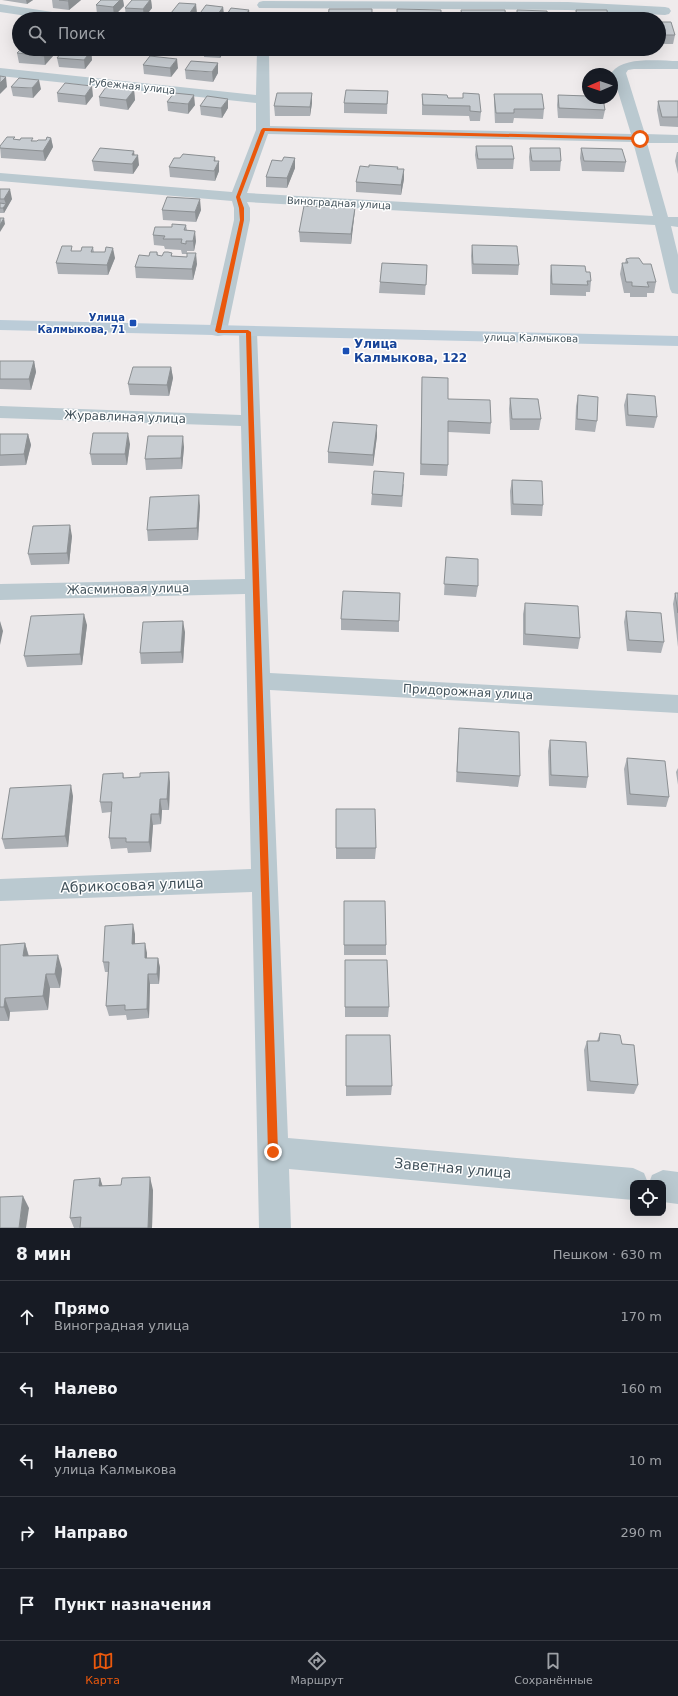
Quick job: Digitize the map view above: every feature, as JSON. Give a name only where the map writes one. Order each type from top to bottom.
[{"type":"main road","name":"улица Калмыкова","points":[[0,325],[678,341]]},
{"type":"street","points":[[263,2],[568,6],[665,11]]},
{"type":"street","points":[[0,8],[26,12]]},
{"type":"street","points":[[218,331],[242,220],[242,208],[238,197],[263,130],[263,56]]},
{"type":"street","points":[[678,65],[634,65],[624,67],[619,72],[640,139],[663,222],[678,289]]},
{"type":"street","name":"Рубежная улица","points":[[0,72],[263,100]]},
{"type":"street","points":[[263,130],[678,140]]},
{"type":"street","name":"Виноградная улица","points":[[0,177],[238,197],[678,222]]},
{"type":"street","points":[[248,332],[275,1228]]},
{"type":"street","name":"Журавлиная улица","points":[[0,412],[251,421]]},
{"type":"street","name":"Жасминовая улица","points":[[0,592],[256,586]]},
{"type":"street","name":"Придорожная улица","points":[[259,681],[678,704]]},
{"type":"street","name":"Абрикосовая улица","points":[[0,890],[265,880]]},
{"type":"street","name":"Заветная улица","points":[[273,1152],[630,1184]]},
{"type":"street","points":[[666,1186],[678,1188]]},
{"type":"building","points":[[101,0],[120,0],[113,7],[96,5]]},
{"type":"building","points":[[132,0],[150,0],[143,9],[125,8]]},
{"type":"building","points":[[179,3],[196,4],[190,12],[172,12]]},
{"type":"building","points":[[206,5],[223,7],[220,12],[201,12]]},
{"type":"building","points":[[231,8],[249,10],[248,12],[228,12]]},
{"type":"building","points":[[329,9],[372,9],[372,12],[329,12]]},
{"type":"building","points":[[397,9],[441,10],[441,12],[397,12]]},
{"type":"building","points":[[461,10],[505,10],[505,12],[461,12]]},
{"type":"building","points":[[517,10],[547,12],[517,12]]},
{"type":"building","points":[[576,10],[607,10],[607,12],[576,12]]},
{"type":"building","points":[[666,22],[671,22],[675,35],[666,35]]},
{"type":"building","points":[[59,56],[87,56],[84,60],[57,58]]},
{"type":"building","points":[[150,56],[177,59],[170,68],[143,65]]},
{"type":"building","points":[[191,61],[218,63],[212,72],[185,70]]},
{"type":"building","points":[[0,76],[6,77],[0,83]]},
{"type":"building","points":[[19,78],[39,80],[32,88],[11,87]]},
{"type":"building","points":[[65,83],[92,86],[85,96],[57,93]]},
{"type":"building","points":[[106,87],[134,90],[126,100],[99,97]]},
{"type":"building","points":[[346,90],[388,91],[387,104],[344,103]]},
{"type":"building","points":[[174,93],[194,95],[188,104],[167,102]]},
{"type":"building","points":[[277,93],[312,93],[310,107],[274,106]]},
{"type":"building","points":[[463,93],[479,94],[481,112],[470,111],[470,106],[423,105],[422,94],[447,95],[448,98],[463,98]]},
{"type":"building","points":[[494,94],[542,94],[544,109],[514,109],[514,113],[496,113]]},
{"type":"building","points":[[558,95],[582,96],[582,104],[604,104],[605,110],[559,108]]},
{"type":"building","points":[[207,96],[228,99],[221,108],[200,106]]},
{"type":"building","points":[[658,101],[678,101],[678,117],[662,117]]},
{"type":"building","points":[[7,137],[15,137],[13,139],[20,140],[21,138],[33,138],[31,141],[46,140],[47,137],[51,138],[43,151],[0,148]]},
{"type":"building","points":[[476,146],[512,146],[514,159],[478,159]]},
{"type":"building","points":[[100,148],[134,151],[132,155],[138,155],[132,164],[92,161]]},
{"type":"building","points":[[530,148],[560,148],[561,161],[532,161]]},
{"type":"building","points":[[581,148],[622,149],[626,162],[584,161]]},
{"type":"building","points":[[183,154],[215,157],[214,161],[219,161],[214,171],[169,167],[174,158],[180,158]]},
{"type":"building","points":[[284,157],[295,158],[287,178],[266,177],[272,160],[282,161]]},
{"type":"building","points":[[369,165],[398,167],[397,169],[404,169],[401,185],[356,182],[360,166],[369,167]]},
{"type":"building","points":[[0,189],[10,189],[4,199],[0,199]]},
{"type":"building","points":[[167,197],[200,199],[195,212],[162,210]]},
{"type":"building","points":[[0,203],[6,204],[3,208],[0,208]]},
{"type":"building","points":[[304,206],[355,208],[351,234],[299,232]]},
{"type":"building","points":[[0,218],[4,218],[0,225]]},
{"type":"building","points":[[172,224],[186,225],[184,230],[195,231],[193,241],[186,241],[186,244],[181,243],[182,239],[163,239],[165,236],[153,235],[155,227],[172,227]]},
{"type":"building","points":[[472,245],[517,246],[519,265],[473,264]]},
{"type":"building","points":[[62,246],[72,246],[71,251],[81,251],[82,247],[93,247],[91,252],[105,252],[106,247],[113,248],[107,265],[56,263]]},
{"type":"building","points":[[150,252],[157,252],[157,255],[162,256],[164,252],[168,252],[172,253],[171,256],[187,257],[187,253],[196,253],[192,269],[135,267],[139,255],[149,256]]},
{"type":"building","points":[[639,258],[643,264],[651,264],[656,282],[647,282],[649,287],[632,286],[632,282],[626,282],[622,263],[628,263],[626,259]]},
{"type":"building","points":[[382,263],[427,265],[426,285],[380,282]]},
{"type":"building","points":[[551,265],[585,266],[586,272],[590,272],[591,281],[587,281],[588,285],[552,284]]},
{"type":"building","points":[[0,361],[34,361],[29,379],[0,379]]},
{"type":"building","points":[[133,367],[171,367],[167,385],[128,384]]},
{"type":"building","points":[[422,377],[448,378],[448,399],[490,400],[491,423],[448,421],[448,465],[421,464]]},
{"type":"building","points":[[627,394],[655,396],[657,417],[628,415]]},
{"type":"building","points":[[578,395],[598,397],[597,421],[577,419]]},
{"type":"building","points":[[510,398],[538,399],[541,419],[512,419]]},
{"type":"building","points":[[333,422],[377,425],[373,455],[328,452]]},
{"type":"building","points":[[93,433],[128,433],[125,454],[90,454]]},
{"type":"building","points":[[0,434],[28,434],[24,454],[0,455]]},
{"type":"building","points":[[148,436],[183,436],[181,458],[145,459]]},
{"type":"building","points":[[374,471],[404,473],[402,496],[372,494]]},
{"type":"building","points":[[512,480],[542,481],[543,505],[513,504]]},
{"type":"building","points":[[199,495],[197,528],[147,530],[150,497]]},
{"type":"building","points":[[70,525],[67,553],[28,554],[33,526]]},
{"type":"building","points":[[446,557],[478,559],[478,586],[444,584]]},
{"type":"building","points":[[343,591],[400,593],[399,621],[341,619]]},
{"type":"building","points":[[675,593],[678,593],[678,613]]},
{"type":"building","points":[[525,603],[578,606],[580,638],[525,634]]},
{"type":"building","points":[[626,611],[661,613],[664,642],[629,640]]},
{"type":"building","points":[[84,614],[80,654],[24,656],[31,616]]},
{"type":"building","points":[[183,621],[181,652],[140,653],[143,622]]},
{"type":"building","points":[[459,728],[519,732],[520,776],[457,772]]},
{"type":"building","points":[[550,740],[586,742],[588,777],[551,775]]},
{"type":"building","points":[[627,758],[665,761],[669,797],[630,794]]},
{"type":"building","points":[[169,772],[167,799],[160,799],[159,814],[151,814],[149,842],[126,842],[126,838],[109,838],[112,802],[100,802],[103,774],[123,773],[123,778],[140,777],[140,773]]},
{"type":"building","points":[[71,785],[65,836],[2,839],[10,788]]},
{"type":"building","points":[[336,809],[375,809],[376,848],[336,848]]},
{"type":"building","points":[[344,901],[385,901],[386,945],[344,945]]},
{"type":"building","points":[[133,924],[132,944],[145,943],[145,958],[158,958],[157,974],[148,974],[147,1009],[125,1010],[125,1005],[106,1006],[109,962],[103,962],[105,926]]},
{"type":"building","points":[[25,943],[23,956],[58,955],[55,974],[46,974],[43,996],[5,998],[4,1007],[0,1007],[0,945]]},
{"type":"building","points":[[345,960],[387,960],[389,1007],[345,1007]]},
{"type":"building","points":[[600,1033],[620,1035],[622,1044],[634,1045],[638,1085],[590,1081],[587,1041],[599,1041]]},
{"type":"building","points":[[346,1035],[390,1035],[392,1086],[346,1086]]},
{"type":"building","points":[[150,1177],[148,1228],[80,1228],[81,1217],[70,1218],[74,1180],[100,1178],[99,1186],[121,1185],[122,1178]]},
{"type":"building","points":[[23,1196],[19,1228],[0,1228],[0,1197]]},
{"type":"place","name":"Улица Калмыкова, 71","points":[[133,323]]},
{"type":"place","name":"Улица Калмыкова, 122","points":[[346,351]]},
{"type":"route","points":[[273,1152],[248,332],[218,331],[240,236],[242,208],[238,197],[263,130],[640,139]]}]
